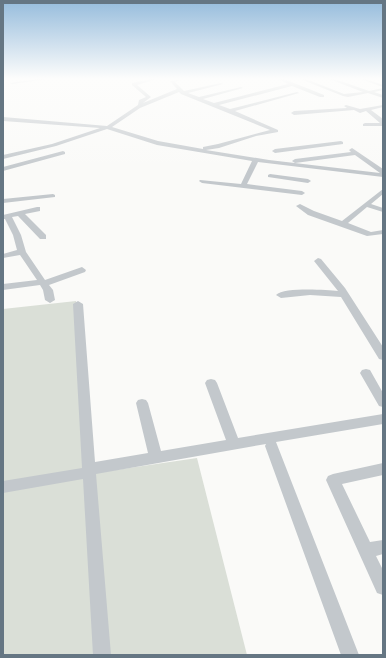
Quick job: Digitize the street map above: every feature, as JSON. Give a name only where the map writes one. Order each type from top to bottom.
[{"type":"street","points":[[3,157],[54,144],[106,127],[134,110]]},
{"type":"street","points":[[183,147],[219,146],[255,135],[276,131],[226,110]]},
{"type":"street","points":[[230,111],[235,110]]},
{"type":"street","points":[[294,114],[345,110]]},
{"type":"street","points":[[355,110],[366,110],[383,123]]},
{"type":"street","points":[[4,119],[106,127],[157,143],[277,163],[383,175]]},
{"type":"street","points":[[365,125],[383,123]]},
{"type":"street","points":[[334,138],[383,172]]},
{"type":"street","points":[[275,151],[341,143]]},
{"type":"street","points":[[3,169],[63,153]]},
{"type":"street","points":[[277,163],[357,153]]},
{"type":"street","points":[[243,186],[256,160]]},
{"type":"street","points":[[265,188],[277,163]]},
{"type":"street","points":[[270,176],[308,181]]},
{"type":"street","points":[[202,181],[302,193]]},
{"type":"street","points":[[343,224],[383,191]]},
{"type":"street","points":[[3,200],[53,196]]},
{"type":"street","points":[[367,205],[383,210]]},
{"type":"street","points":[[300,206],[311,213],[370,234],[383,232]]},
{"type":"street","points":[[37,209],[5,217],[17,235],[22,252],[48,290],[50,300]]},
{"type":"street","points":[[21,214],[43,237]]},
{"type":"street","points":[[3,256],[22,252]]},
{"type":"street","points":[[318,261],[344,294],[383,356]]},
{"type":"street","points":[[3,287],[44,283],[82,270]]},
{"type":"street","points":[[281,295],[310,292],[344,294]]},
{"type":"street","points":[[78,304],[102,655]]},
{"type":"street","points":[[366,373],[383,403]]},
{"type":"street","points":[[211,383],[234,444]]},
{"type":"street","points":[[142,403],[156,458]]},
{"type":"street","points":[[3,487],[234,444],[383,419]]},
{"type":"street","points":[[271,446],[350,655]]},
{"type":"street","points":[[383,469],[333,480],[383,587]]},
{"type":"street","points":[[366,550],[383,547]]},
{"type":"shaded area","points":[[76,301],[82,436],[95,655],[3,655],[3,309]]},
{"type":"shaded area","points":[[197,458],[247,655],[110,655],[95,473]]}]
